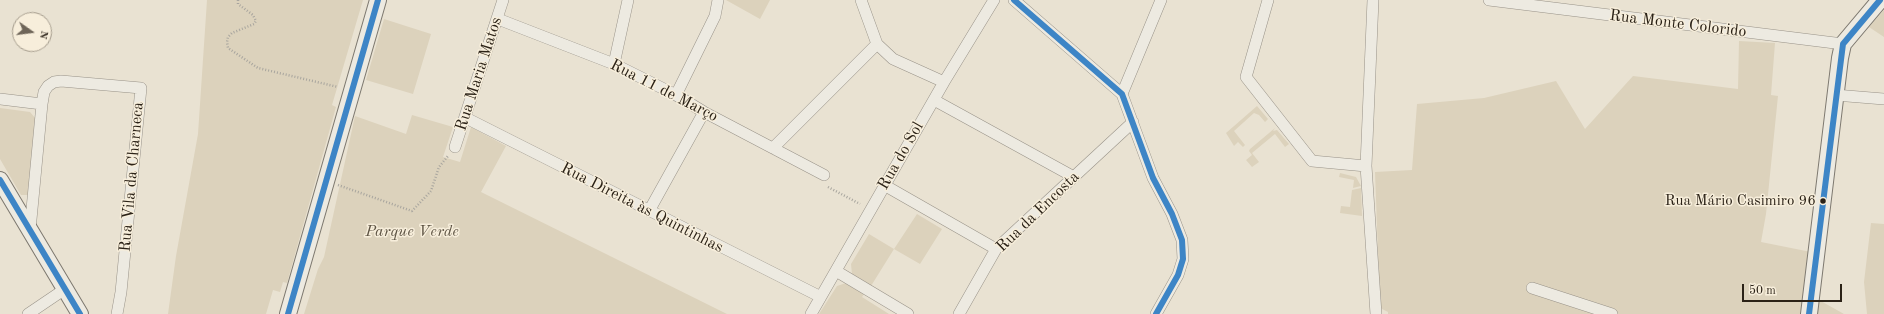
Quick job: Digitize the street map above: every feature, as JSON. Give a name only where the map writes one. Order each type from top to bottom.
[{"type":"street","points":[[288,314],[378,0]]},
{"type":"street","name":"Rua Maria Matos","points":[[455,147],[466,118],[503,0]]},
{"type":"street","points":[[614,64],[628,0]]},
{"type":"street","points":[[676,95],[715,16],[718,0]]},
{"type":"street","points":[[861,0],[877,44],[893,59],[944,82]]},
{"type":"street","name":"Rua do Sol","points":[[811,314],[819,296],[836,271],[944,82],[994,0]]},
{"type":"street","points":[[1014,0],[1122,94],[1153,178],[1172,214],[1182,240],[1183,259],[1178,275],[1156,314]]},
{"type":"street","points":[[1122,94],[1161,0]]},
{"type":"street","points":[[1268,0],[1246,77],[1312,161],[1366,166]]},
{"type":"street","points":[[1373,0],[1366,166],[1376,314]]},
{"type":"street","name":"Rua Monte Colorido","points":[[1489,0],[1843,44]]},
{"type":"street","points":[[1809,314],[1834,95],[1843,44],[1880,0]]},
{"type":"street","name":"Rua 11 de Março","points":[[498,18],[614,64],[676,95],[704,112],[824,175]]},
{"type":"street","points":[[773,148],[877,44]]},
{"type":"street","name":"Rua Vila da Charneca","points":[[30,230],[42,104],[44,92],[48,86],[54,82],[61,81],[141,88],[121,292],[117,314]]},
{"type":"street","points":[[1834,95],[1884,99]]},
{"type":"street","points":[[0,99],[42,104]]},
{"type":"street","points":[[934,100],[1074,177]]},
{"type":"street","points":[[649,211],[704,112]]},
{"type":"street","name":"Rua Direita às Quintinhas","points":[[466,118],[819,296]]},
{"type":"street","name":"Rua da Encosta","points":[[959,314],[996,249],[1133,122]]},
{"type":"street","points":[[0,180],[80,314]]},
{"type":"street","points":[[884,185],[996,249]]},
{"type":"street","points":[[836,271],[908,314]]},
{"type":"street","points":[[1532,288],[1612,314]]},
{"type":"street","points":[[28,314],[65,289]]},
{"type":"path","points":[[238,0],[238,4],[253,15],[256,21],[254,24],[232,33],[228,37],[228,48],[258,68],[339,87]]},
{"type":"path","points":[[326,181],[412,211],[431,191],[439,167],[455,147]]},
{"type":"path","points":[[824,175],[819,182],[871,210]]},
{"type":"green space","points":[[207,0],[363,0],[332,105],[336,107],[287,283],[283,282],[280,292],[273,290],[266,314],[168,314],[176,256],[198,134]]},
{"type":"green space","points":[[726,0],[770,0],[760,19]]},
{"type":"green space","points":[[1884,10],[1884,37],[1869,27]]},
{"type":"green space","points":[[384,19],[431,34],[413,94],[366,80]]},
{"type":"green space","points":[[1739,41],[1775,43],[1771,95],[1778,96],[1766,214],[1761,242],[1811,252],[1800,314],[1388,314],[1388,312],[1380,308],[1375,172],[1412,170],[1417,104],[1484,98],[1556,81],[1585,129],[1633,76],[1738,89]]},
{"type":"green space","points":[[1257,106],[1268,119],[1265,122],[1259,115],[1254,113],[1234,131],[1245,145],[1243,147],[1238,142],[1234,146],[1226,133]]},
{"type":"green space","points":[[0,108],[30,112],[36,119],[28,195],[21,195],[0,159]]},
{"type":"green space","name":"Parque Verde","points":[[412,115],[453,127],[443,157],[460,162],[471,127],[506,146],[481,192],[727,314],[304,314],[318,269],[324,257],[355,116],[406,134]]},
{"type":"green space","points":[[1275,128],[1273,131],[1277,130],[1289,144],[1285,147],[1275,134],[1252,153],[1259,162],[1252,167],[1246,160],[1252,155],[1249,151],[1250,149]]},
{"type":"green space","points":[[1340,173],[1356,177],[1361,186],[1353,188],[1354,180],[1339,177]]},
{"type":"green space","points":[[1361,188],[1362,216],[1340,213],[1341,206],[1350,207],[1352,190]]},
{"type":"green space","points":[[917,214],[942,229],[920,264],[894,249]]},
{"type":"green space","points":[[1871,223],[1884,224],[1884,314],[1867,314],[1864,282]]},
{"type":"green space","points":[[869,234],[894,249],[871,286],[852,274],[851,264]]},
{"type":"green space","points":[[846,283],[864,294],[862,297],[889,314],[819,314],[837,286]]},
{"type":"green space","points":[[1819,300],[1844,314],[1815,314]]},
{"type":"transit line","points":[[288,314],[378,0]]},
{"type":"transit line","points":[[1014,0],[1122,94],[1153,178],[1172,214],[1182,240],[1183,259],[1178,275],[1156,314]]},
{"type":"transit line","points":[[1809,314],[1843,44],[1880,0]]},
{"type":"transit line","points":[[0,180],[80,314]]},
{"type":"place","name":"Rua Mário Casimiro 96","points":[[1823,201]]}]
